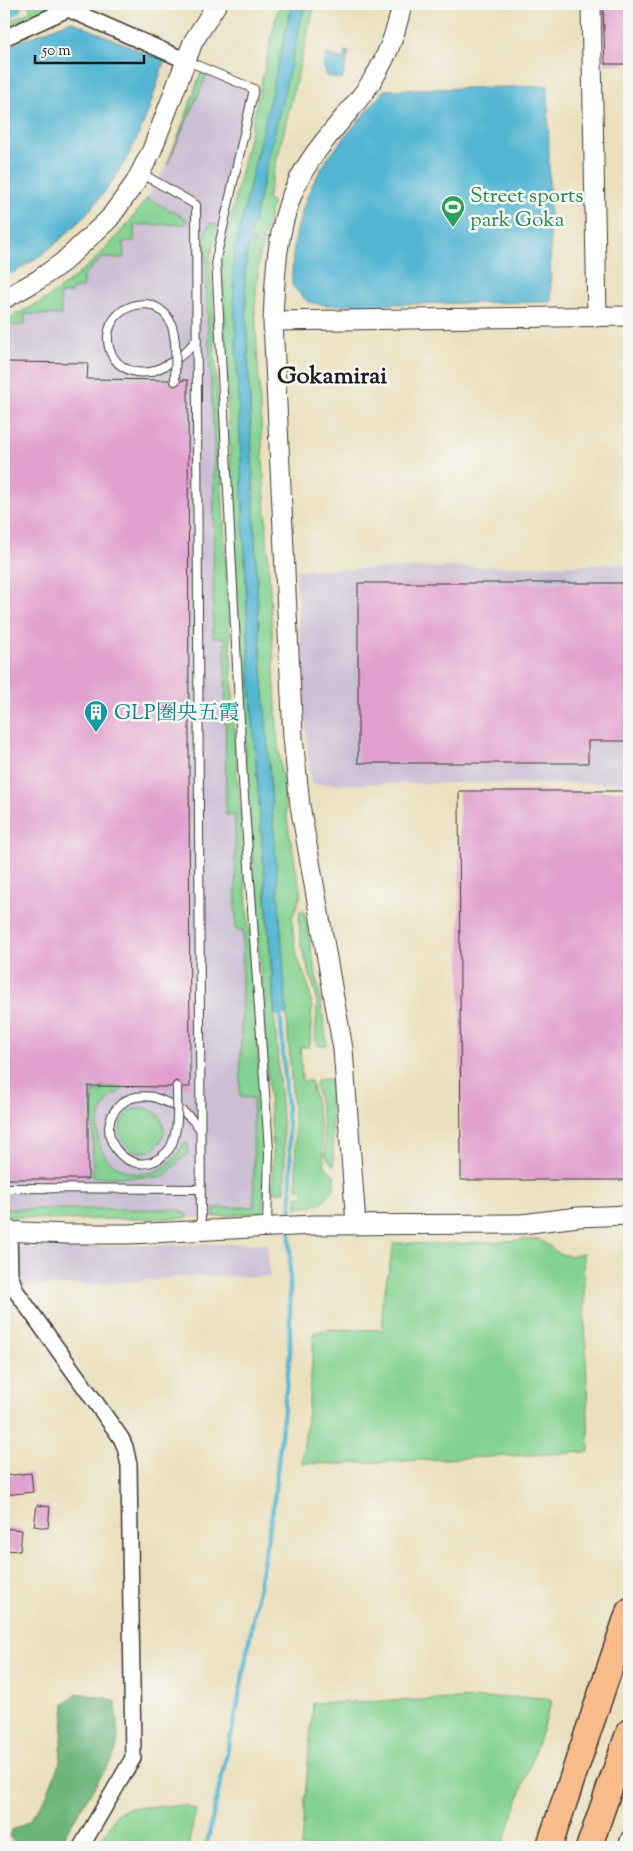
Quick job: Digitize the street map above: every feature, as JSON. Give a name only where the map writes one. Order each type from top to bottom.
[{"type":"highway","points":[[549,1847],[629,1611]]},
{"type":"highway","points":[[590,1847],[629,1732]]},
{"type":"street","points":[[4,299],[38,280],[63,262],[109,218],[135,183],[159,135],[193,42],[217,4]]},
{"type":"street","points":[[356,1224],[343,1049],[300,805],[293,737],[273,321],[275,271],[281,230],[294,189],[310,161],[374,76],[392,44],[402,4]]},
{"type":"street","points":[[591,4],[597,317]]},
{"type":"street","points":[[4,38],[75,7],[186,62]]},
{"type":"street","points":[[273,321],[629,316]]},
{"type":"street","points":[[81,1847],[133,1758],[129,1464],[121,1438],[16,1291],[10,1275],[6,1231],[101,1235],[314,1225],[522,1224],[578,1217],[629,1214]]},
{"type":"street","points":[[626,1847],[629,1838]]},
{"type":"lane","points":[[186,62],[254,89],[216,259],[243,781],[269,1150],[267,1227]]},
{"type":"lane","points":[[140,173],[196,205],[201,1231]]},
{"type":"lane","points":[[175,380],[175,349],[172,330],[163,312],[148,304],[135,305],[124,309],[109,325],[109,347],[114,358],[122,366],[135,372],[151,372],[174,362],[189,348],[197,339]]},
{"type":"lane","points":[[177,1087],[176,1130],[172,1146],[166,1154],[154,1162],[142,1164],[130,1161],[120,1155],[111,1140],[108,1130],[113,1113],[124,1101],[139,1096],[153,1097],[178,1108],[200,1130]]},
{"type":"lane","points":[[4,1188],[200,1189]]},
{"type":"shaded area","points":[[201,72],[249,92],[210,259],[237,770],[265,1152],[263,1212],[223,1217],[59,1220],[4,1216],[4,320],[47,298],[72,279],[105,250],[130,222],[167,165]]},
{"type":"shaded area","points":[[629,564],[629,783],[311,784],[304,706],[296,570]]},
{"type":"shaded area","points":[[267,1243],[270,1277],[197,1276],[97,1284],[21,1287],[15,1267],[17,1248]]},
{"type":"green space","points":[[63,4],[4,28],[4,23],[31,12],[29,5]]},
{"type":"green space","points":[[279,4],[292,4],[235,249],[233,270],[250,681],[285,1160],[285,1192],[273,1192],[273,1151],[246,766],[222,257]]},
{"type":"green space","points":[[305,4],[315,4],[267,200],[273,202],[259,258],[255,308],[278,744],[288,825],[301,895],[292,918],[293,932],[297,956],[309,988],[312,1008],[310,1043],[308,1047],[300,1047],[302,1081],[311,1081],[319,1119],[324,1161],[326,1168],[335,1176],[334,1189],[319,1205],[297,1208],[297,1196],[304,1196],[304,1191],[297,1188],[295,1134],[258,611],[245,276],[248,246],[251,245],[252,240],[250,237]]},
{"type":"green space","points":[[201,72],[207,75],[167,165],[184,121]]},
{"type":"green space","points":[[147,198],[187,219],[186,224],[134,225],[134,241],[123,242],[124,258],[102,258],[83,276],[83,288],[72,289],[71,293],[60,294],[61,315],[25,314],[25,325],[4,326],[4,320],[49,297],[90,264],[115,239]]},
{"type":"green space","points":[[211,223],[218,225],[210,259],[237,770],[265,1152],[263,1212],[214,1217],[214,1208],[254,1207],[253,1098],[240,1097],[243,930],[236,930],[235,815],[226,815],[225,638],[213,637],[214,443],[206,289],[206,230]]},
{"type":"green space","points":[[300,910],[304,911],[327,1045],[319,1046],[315,1042],[317,1005],[315,991],[301,946]]},
{"type":"green space","points":[[330,1079],[334,1166],[326,1157],[322,1116],[315,1083],[317,1080]]},
{"type":"green space","points":[[101,1087],[122,1087],[122,1090],[107,1102],[99,1120],[98,1138],[104,1153],[114,1165],[128,1172],[143,1174],[158,1170],[173,1160],[184,1143],[188,1143],[188,1153],[163,1177],[93,1177],[93,1092],[101,1092]]},
{"type":"green space","points":[[146,1108],[158,1114],[163,1121],[163,1139],[158,1146],[151,1151],[138,1152],[130,1149],[123,1142],[120,1126],[123,1118],[130,1111]]},
{"type":"green space","points":[[4,1209],[171,1209],[181,1211],[188,1218],[59,1220],[4,1216]]},
{"type":"green space","points":[[539,1239],[560,1254],[570,1256],[583,1253],[589,1452],[342,1464],[302,1463],[314,1333],[329,1329],[383,1330],[382,1304],[394,1243],[452,1244]]},
{"type":"green space","points":[[77,1693],[108,1698],[116,1702],[118,1739],[115,1754],[57,1847],[30,1847],[18,1844],[10,1837],[12,1830],[29,1821],[46,1797],[60,1761],[65,1703]]},
{"type":"green space","points":[[548,1698],[552,1701],[502,1847],[301,1847],[313,1703]]},
{"type":"green space","points":[[185,1805],[196,1810],[188,1847],[97,1847],[117,1814],[127,1808]]},
{"type":"water","points":[[292,4],[305,4],[250,237],[255,241],[254,246],[248,246],[245,276],[258,611],[287,1014],[275,1015],[250,681],[233,270],[235,249]]},
{"type":"water","points":[[71,21],[152,56],[164,58],[164,62],[140,131],[117,175],[66,235],[25,266],[4,277],[4,48]]},
{"type":"water","points":[[345,51],[349,52],[342,80],[325,75],[326,70],[323,68],[327,54],[343,59]]},
{"type":"water","points":[[548,86],[551,302],[325,305],[308,302],[292,286],[295,241],[302,212],[313,184],[334,150],[384,90]]},
{"type":"building","points":[[603,4],[629,4],[629,64],[605,64]]},
{"type":"building","name":"GLP圏央五霞","points":[[4,362],[88,363],[87,379],[169,380],[175,386],[181,380],[188,380],[190,1087],[183,1087],[177,1081],[171,1087],[88,1086],[88,1179],[4,1179]]},
{"type":"building","points":[[358,583],[629,583],[629,741],[588,741],[588,763],[358,763]]},
{"type":"building","points":[[459,791],[629,791],[629,1180],[461,1180]]},
{"type":"building","points":[[31,1473],[33,1492],[4,1495],[4,1476]]},
{"type":"building","points":[[37,1505],[50,1507],[48,1528],[34,1526]]},
{"type":"building","points":[[4,1528],[22,1530],[20,1551],[4,1550]]},
{"type":"waterway","points":[[4,6],[10,4]]},
{"type":"waterway","points":[[280,1009],[291,1167],[291,1221]]},
{"type":"waterway","points":[[206,1847],[237,1708],[273,1508],[290,1354],[290,1231]]},
{"type":"place","name":"Street sports park Goka","points":[[453,228]]},
{"type":"place","name":"GLP圏央五霞","points":[[96,733]]},
{"type":"district","name":"Gokamirai","points":[[332,375]]}]
